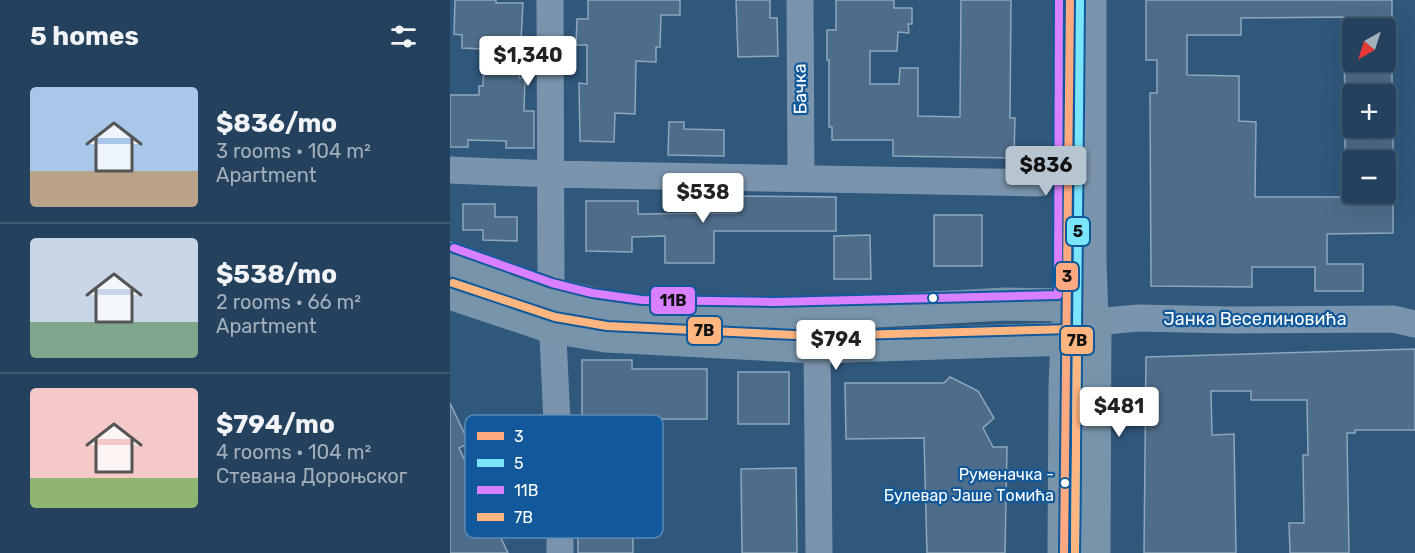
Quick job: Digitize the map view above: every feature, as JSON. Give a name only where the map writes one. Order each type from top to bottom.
[{"type":"main road","points":[[450,258],[551,294],[608,307],[641,311],[820,314],[1005,304],[1082,313]]},
{"type":"main road","points":[[450,293],[552,327],[617,337],[817,346],[1067,339]]},
{"type":"main road","points":[[1064,553],[1067,339],[1082,313]]},
{"type":"main road","points":[[1082,313],[1094,553]]},
{"type":"street","points":[[550,0],[551,294],[556,415]]},
{"type":"street","name":"Бачка","points":[[800,0],[801,178]]},
{"type":"street","points":[[1070,0],[1082,313]]},
{"type":"street","points":[[1082,313],[1093,280],[1093,0]]},
{"type":"street","points":[[450,170],[1039,183]]},
{"type":"street","name":"Јанка Веселиновића","points":[[1082,313],[1138,318],[1232,320],[1393,319],[1415,324]]},
{"type":"street","points":[[817,346],[819,553]]},
{"type":"building","points":[[455,0],[496,0],[496,3],[523,3],[519,78],[525,78],[524,111],[534,111],[534,148],[506,148],[506,141],[468,140],[468,147],[450,147],[450,95],[479,95],[479,86],[483,86],[484,54],[482,54],[482,49],[462,48],[462,35],[454,34]]},
{"type":"building","points":[[588,0],[680,0],[680,15],[661,15],[660,47],[656,47],[656,62],[636,61],[635,114],[615,113],[614,142],[580,141],[579,83],[587,84],[587,45],[576,45],[577,19],[588,19]]},
{"type":"building","points":[[736,0],[770,0],[770,18],[777,18],[778,56],[738,57]]},
{"type":"building","points":[[836,0],[894,0],[894,8],[912,8],[912,24],[908,24],[909,33],[898,32],[897,51],[870,51],[870,84],[899,84],[900,68],[918,68],[918,116],[960,117],[961,0],[1011,0],[1010,118],[1015,118],[1014,158],[893,156],[893,140],[832,140],[832,127],[829,127],[827,30],[836,30]]},
{"type":"building","points":[[1146,0],[1392,0],[1392,18],[1241,18],[1241,35],[1187,35],[1187,75],[1239,76],[1239,121],[1256,122],[1255,197],[1342,197],[1342,204],[1393,204],[1393,233],[1327,234],[1327,264],[1363,264],[1363,291],[1315,291],[1315,267],[1252,267],[1252,287],[1151,286],[1150,93],[1157,93],[1157,60],[1146,60]]},
{"type":"building","points":[[1344,72],[1392,72],[1392,84],[1345,84]]},
{"type":"building","points":[[669,122],[684,122],[684,129],[724,130],[724,156],[668,155]]},
{"type":"building","points":[[1345,138],[1393,138],[1393,150],[1345,150]]},
{"type":"building","points":[[736,196],[836,197],[836,231],[714,231],[714,263],[665,263],[665,236],[632,237],[632,252],[586,251],[586,201],[638,201],[638,214],[736,213]]},
{"type":"building","points":[[463,204],[495,204],[495,217],[517,217],[517,241],[483,240],[483,230],[463,230]]},
{"type":"building","points":[[934,215],[982,215],[982,266],[934,266]]},
{"type":"building","points":[[870,235],[871,279],[834,279],[834,236]]},
{"type":"building","points":[[1415,349],[1415,430],[1355,430],[1355,433],[1347,433],[1349,553],[1290,553],[1289,523],[1304,523],[1303,455],[1308,455],[1307,400],[1251,400],[1251,391],[1211,391],[1212,435],[1234,434],[1236,553],[1144,553],[1146,357]]},
{"type":"building","points":[[582,360],[632,360],[632,369],[707,369],[707,419],[663,419],[663,415],[582,415]]},
{"type":"building","points":[[738,372],[789,372],[789,424],[738,424]]},
{"type":"building","points":[[950,377],[978,391],[994,418],[983,428],[993,447],[1007,447],[1005,553],[927,553],[924,438],[846,439],[845,383],[944,383]]},
{"type":"building","points":[[450,403],[465,435],[465,445],[459,448],[465,461],[465,538],[501,538],[508,553],[450,553]]},
{"type":"building","points":[[796,468],[797,553],[742,553],[741,469]]},
{"type":"building","points":[[578,538],[633,538],[633,553],[578,553]]},
{"type":"transit line","name":"11B","points":[[454,248],[552,283],[592,293],[642,300],[775,302],[1058,295],[1059,0]]},
{"type":"transit line","name":"3","points":[[1064,553],[1070,0]]},
{"type":"transit line","name":"5","points":[[1075,553],[1080,0]]},
{"type":"transit line","name":"7B","points":[[453,283],[555,317],[607,326],[817,336],[1071,329],[1076,333],[1077,339],[1075,553]]},
{"type":"place","name":"Руменачка - Булевар Јаше Томића","points":[[1065,483]]}]
